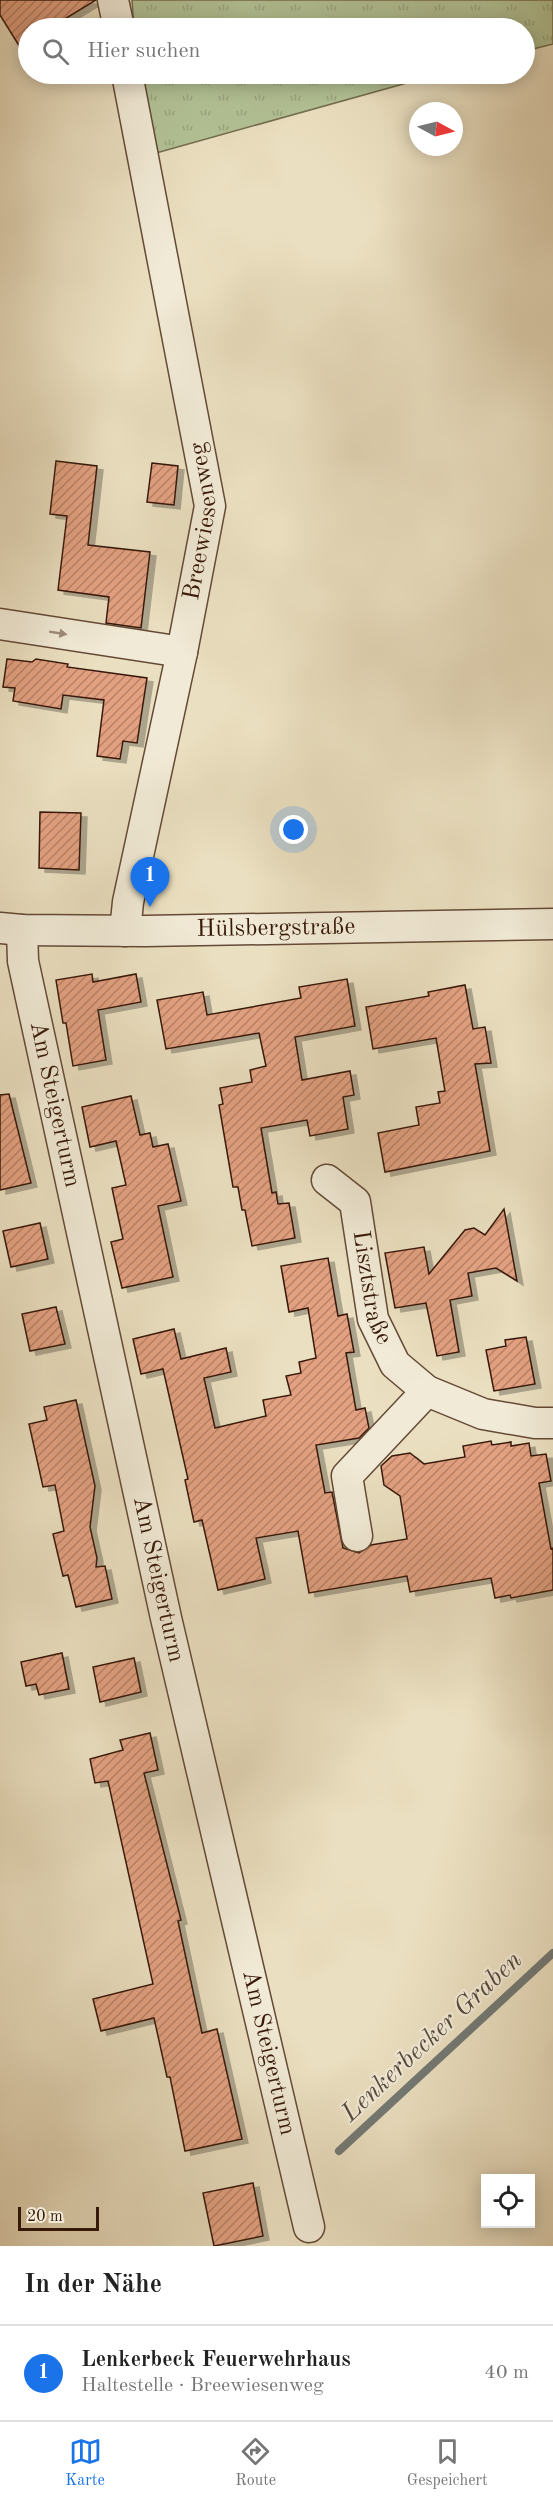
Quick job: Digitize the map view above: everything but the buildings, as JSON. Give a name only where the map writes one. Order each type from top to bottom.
[{"type":"street","points":[[113,0],[117,18]]},
{"type":"street","name":"Breewiesenweg","points":[[125,931],[128,903],[182,652],[210,506],[129,84]]},
{"type":"street","points":[[0,624],[182,652]]},
{"type":"street","name":"Hülsbergstraße","points":[[11,929],[125,931],[553,924]]},
{"type":"street","name":"Am Steigerturm","points":[[11,929],[23,962],[166,1618],[309,2227]]},
{"type":"street","name":"Lisztstraße","points":[[327,1180],[355,1202],[373,1319],[395,1364],[427,1391],[483,1414],[535,1423],[553,1422]]},
{"type":"street","points":[[357,1536],[347,1476],[427,1391]]},
{"type":"green space","points":[[132,0],[553,0],[553,44],[535,48],[535,18],[133,18]]},
{"type":"green space","points":[[140,84],[403,84],[156,153]]},
{"type":"waterway","name":"Lenkerbecker Graben","points":[[339,2151],[553,1953]]},
{"type":"place","name":"Lenkerbeck Feuerwehrhaus","points":[[150,907]]}]
